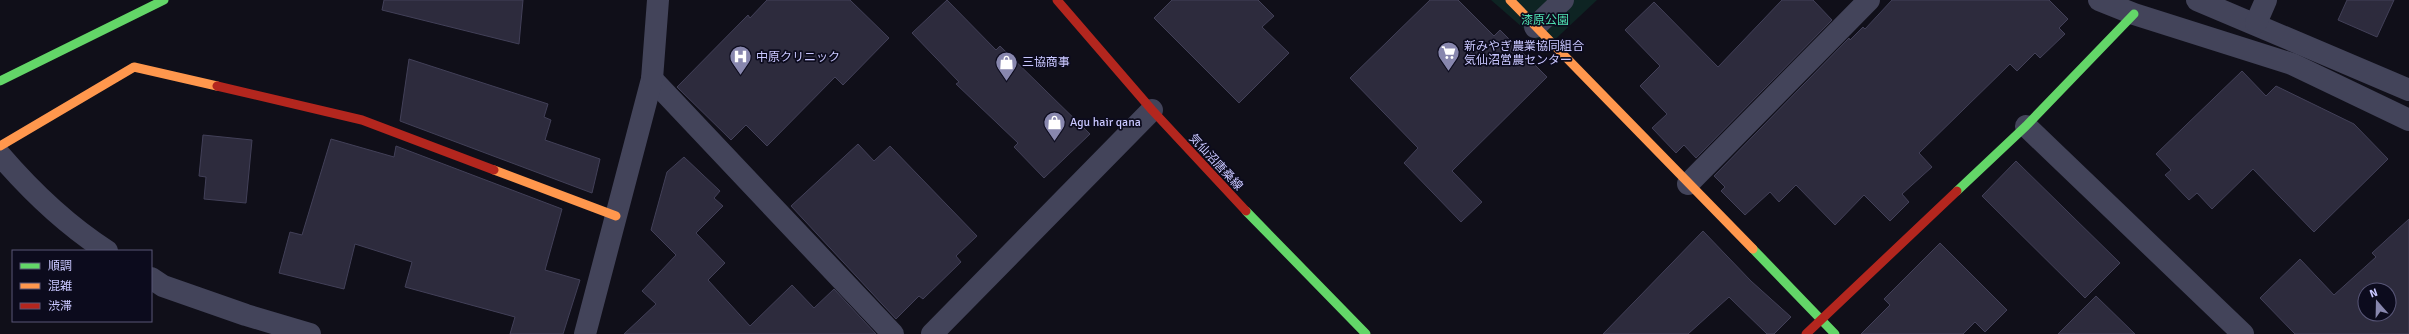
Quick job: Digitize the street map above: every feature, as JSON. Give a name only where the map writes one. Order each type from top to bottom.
[{"type":"street","points":[[0,80],[164,0]]},
{"type":"street","points":[[585,334],[652,79],[658,0]]},
{"type":"street","name":"気仙沼唐桑線","points":[[1057,0],[1152,110],[1266,233],[1366,334]]},
{"type":"street","points":[[1510,0],[1835,334]]},
{"type":"street","points":[[1535,27],[1563,0]]},
{"type":"street","points":[[1688,184],[1869,0]]},
{"type":"street","points":[[2099,0],[2134,14],[2292,64],[2409,120]]},
{"type":"street","points":[[2197,0],[2256,23],[2409,90]]},
{"type":"street","points":[[2256,23],[2266,0]]},
{"type":"street","points":[[1806,334],[2026,126],[2134,14]]},
{"type":"street","points":[[0,146],[134,67],[362,120],[616,216]]},
{"type":"street","points":[[652,79],[893,334]]},
{"type":"street","points":[[932,334],[1152,110]]},
{"type":"street","points":[[2026,126],[2243,334]]},
{"type":"street","points":[[0,155],[16,174],[85,237],[105,250]]},
{"type":"street","points":[[152,279],[164,286],[224,307],[310,334]]},
{"type":"green space","name":"漆原公園","points":[[1491,0],[1597,0],[1546,48]]},
{"type":"building","points":[[384,0],[523,0],[519,44],[382,10]]},
{"type":"building","name":"中原クリニック","points":[[767,0],[850,0],[889,38],[843,85],[835,77],[767,146],[746,125],[731,140],[677,87],[748,15],[750,18]]},
{"type":"building","points":[[947,0],[996,50],[1000,46],[1090,134],[1044,178],[1014,147],[1018,143],[956,84],[959,82],[912,33]]},
{"type":"building","points":[[1172,0],[1258,0],[1274,16],[1262,27],[1289,53],[1239,103],[1154,18]]},
{"type":"building","points":[[1430,0],[1458,0],[1494,36],[1500,30],[1547,77],[1452,171],[1482,202],[1461,222],[1404,163],[1418,148],[1350,78]]},
{"type":"building","points":[[1782,0],[1813,0],[1832,20],[1696,158],[1684,145],[1676,153],[1652,128],[1667,114],[1640,86],[1660,66],[1625,30],[1654,2],[1718,67]]},
{"type":"building","points":[[1892,0],[2049,0],[2068,19],[2059,28],[2065,34],[2040,58],[2035,53],[2017,71],[2010,64],[1919,153],[1932,167],[1902,194],[1909,202],[1890,221],[1864,195],[1835,225],[1796,185],[1779,202],[1770,192],[1745,215],[1721,191],[1725,187],[1714,176],[1849,38],[1850,40],[1863,27],[1865,29]]},
{"type":"building","points":[[2347,0],[2394,0],[2377,37],[2338,20]]},
{"type":"building","points":[[409,59],[548,104],[544,117],[551,120],[545,140],[600,159],[592,193],[400,121]]},
{"type":"building","points":[[2242,71],[2266,96],[2276,86],[2354,124],[2388,159],[2314,232],[2253,169],[2212,209],[2197,193],[2189,200],[2165,175],[2171,170],[2156,154]]},
{"type":"building","points":[[203,135],[252,140],[246,203],[204,199],[206,177],[199,176]]},
{"type":"building","points":[[331,139],[394,157],[396,146],[562,209],[545,270],[580,280],[563,334],[510,334],[515,317],[405,287],[412,262],[355,244],[344,289],[279,273],[290,232],[302,235]]},
{"type":"building","points":[[858,144],[874,161],[890,146],[977,236],[956,256],[961,262],[923,299],[919,296],[896,319],[791,206]]},
{"type":"building","points":[[684,157],[720,191],[714,198],[723,206],[696,233],[725,263],[708,280],[750,326],[792,285],[814,308],[834,289],[876,334],[624,334],[656,304],[642,291],[676,255],[651,230],[667,172]]},
{"type":"building","points":[[2016,161],[2120,263],[2085,298],[1982,196]]},
{"type":"building","points":[[2409,219],[2409,334],[2295,334],[2260,298],[2300,259],[2334,295],[2376,257],[2372,253]]},
{"type":"building","points":[[1703,231],[1751,281],[1791,317],[1774,334],[1767,334],[1729,297],[1688,334],[1603,334]]},
{"type":"building","points":[[1940,243],[2007,310],[1985,332],[1975,322],[1963,334],[1861,334],[1890,305],[1884,299]]},
{"type":"building","points":[[2096,296],[2135,334],[2058,334]]},
{"type":"traffic: fast","points":[[0,81],[164,0]]},
{"type":"traffic: fast","points":[[1957,191],[2026,126],[2134,14]]},
{"type":"traffic: fast","points":[[1246,211],[1366,334]]},
{"type":"traffic: fast","points":[[1753,249],[1835,334]]},
{"type":"traffic: slow","points":[[1510,0],[1753,249]]},
{"type":"traffic: slow","points":[[0,146],[134,67],[217,86]]},
{"type":"traffic: slow","points":[[494,170],[616,216]]},
{"type":"traffic: jam","points":[[1057,0],[1152,110],[1246,211]]},
{"type":"traffic: jam","points":[[217,86],[362,120],[494,170]]},
{"type":"traffic: jam","points":[[1806,334],[1957,191]]},
{"type":"place","name":"新みやぎ農業協同組合 気仙沼営農センター","points":[[1448,72]]},
{"type":"place","name":"中原クリニック","points":[[740,76]]},
{"type":"place","name":"三協商事","points":[[1006,82]]},
{"type":"place","name":"Agu hair qana","points":[[1055,142]]}]
